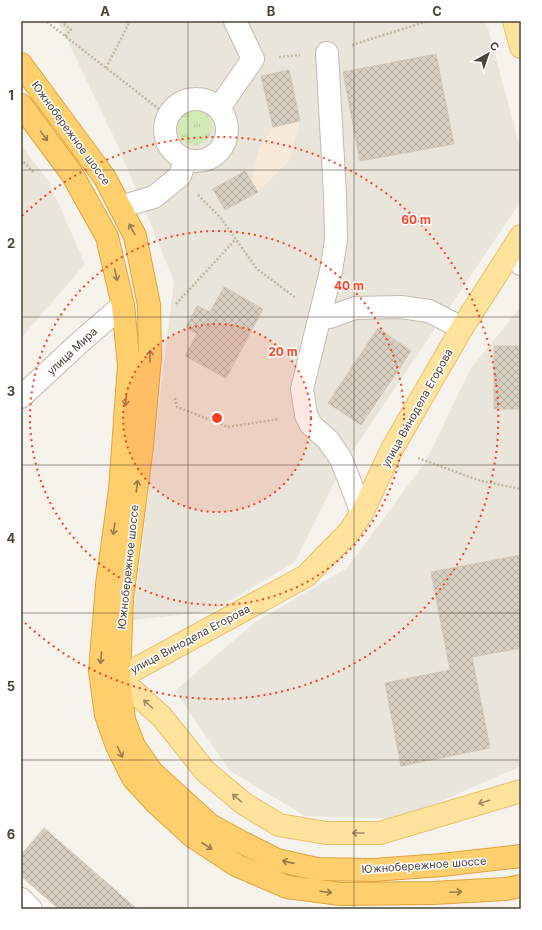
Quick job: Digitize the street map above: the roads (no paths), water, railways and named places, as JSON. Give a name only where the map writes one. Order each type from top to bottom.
[{"type":"highway","name":"Южнобережное шоссе","points":[[21,64],[105,178],[135,236],[149,305],[150,358],[142,446],[122,599],[119,678],[124,720],[134,746],[152,772],[210,825],[243,844],[277,860],[317,869],[373,870],[442,865],[521,856]]},
{"type":"highway","name":"Южнобережное шоссе","points":[[21,105],[72,174],[107,237],[123,305],[129,365],[120,490],[107,585],[100,671],[106,715],[117,746],[133,778],[157,804],[192,836],[236,865],[287,887],[341,894],[433,893],[521,886]]},
{"type":"main road","points":[[514,21],[521,47]]},
{"type":"main road","name":"улица Винодела Егорова","points":[[119,678],[306,576],[349,532],[362,513],[392,449],[462,328],[518,251]]},
{"type":"main road","points":[[119,678],[162,717],[205,771],[243,803],[279,825],[326,834],[380,833],[521,791]]},
{"type":"street","points":[[219,108],[253,59],[235,21]]},
{"type":"street","points":[[327,53],[336,240],[331,271],[302,389],[306,416],[311,425],[328,440],[341,459],[362,513]]},
{"type":"street","points":[[120,207],[154,198],[183,168],[195,161],[206,160],[215,155],[222,147],[226,138],[228,127],[225,117],[219,108],[211,102],[201,98],[181,102],[173,108],[168,116],[165,126],[165,137],[183,168]]},
{"type":"street","name":"улица Мира","points":[[21,397],[123,305]]},
{"type":"street","points":[[320,317],[330,317],[355,308],[401,307],[429,311],[462,328]]},
{"type":"street","points":[[21,899],[31,909]]}]
